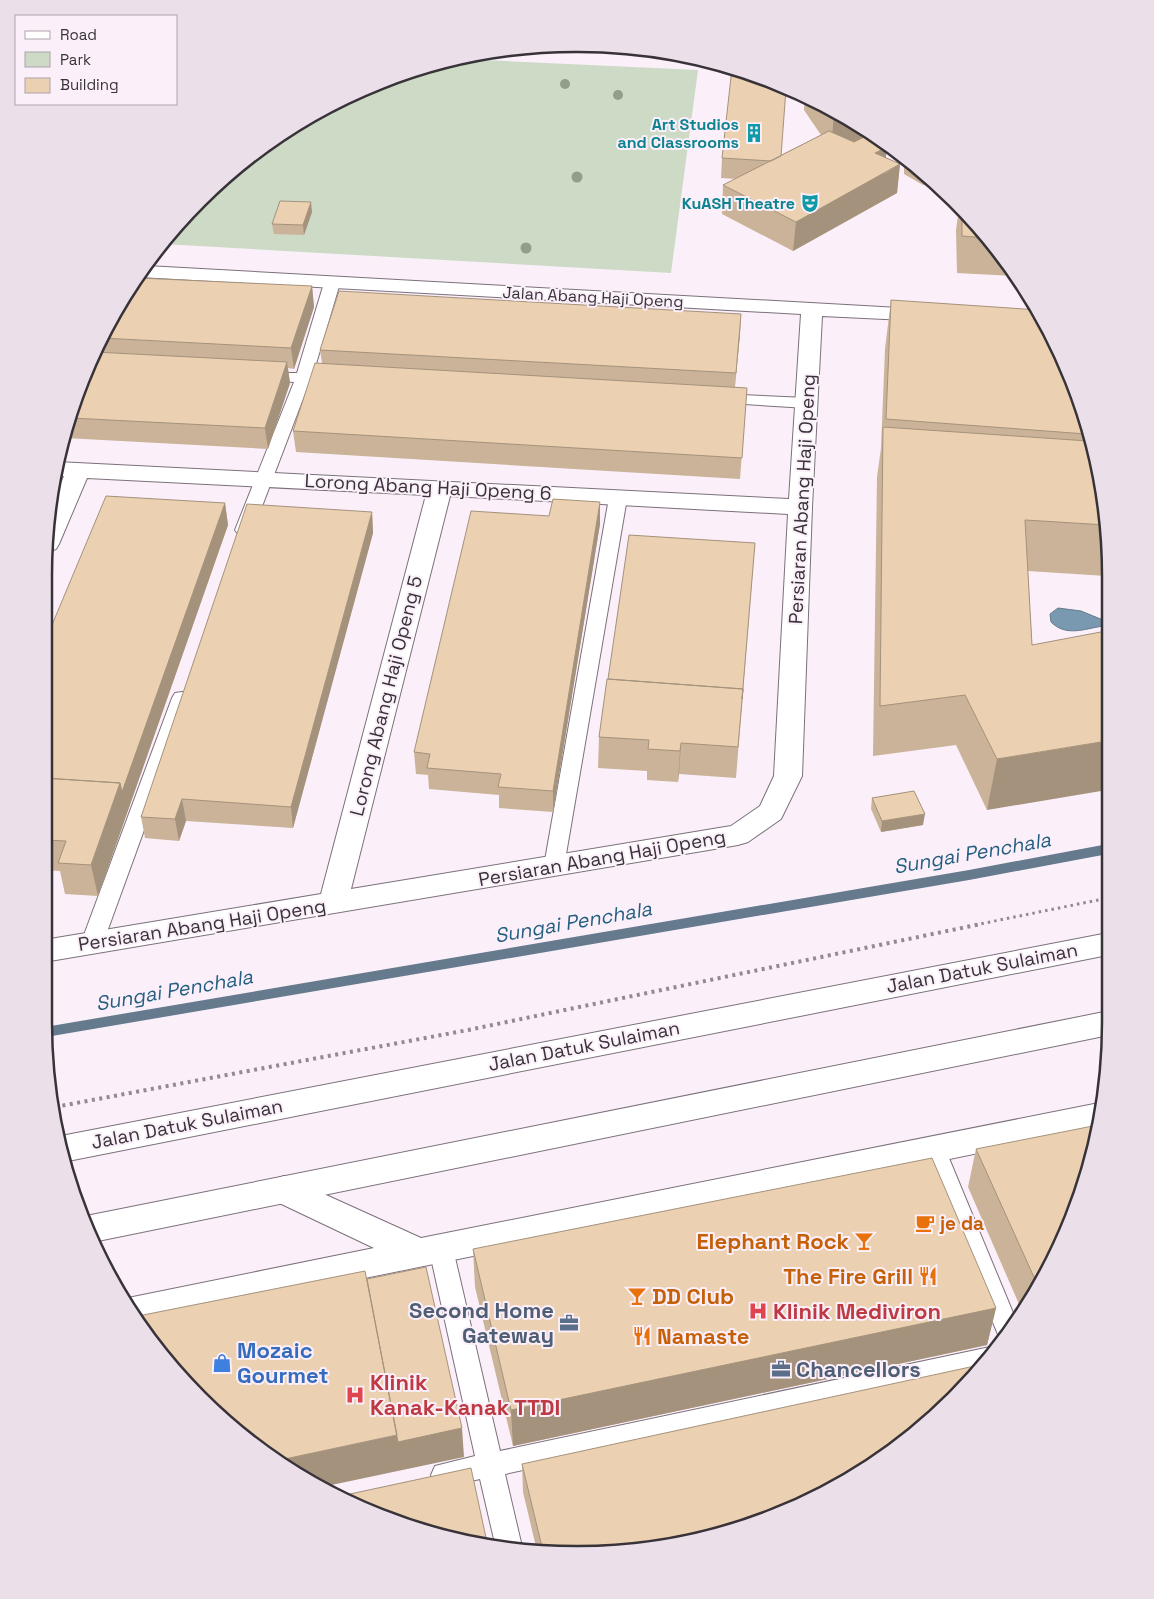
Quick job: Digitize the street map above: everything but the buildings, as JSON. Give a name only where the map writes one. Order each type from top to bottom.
[{"type":"street","name":"Jalan Abang Haji Openg","points":[[151,273],[945,316]]},
{"type":"street","name":"Persiaran Abang Haji Openg","points":[[52,950],[738,835],[770,812],[788,776],[800,507],[812,309]]},
{"type":"street","name":"Lorong Abang Haji Openg 6","points":[[64,469],[263,478],[800,507]]},
{"type":"street","points":[[56,525],[80,470]]},
{"type":"street","name":"Lorong Abang Haji Openg 5","points":[[333,903],[440,488]]},
{"type":"street","name":"Jalan Datuk Sulaiman","points":[[68,1147],[1102,945]]},
{"type":"street","points":[[94,1227],[1102,1024]]},
{"type":"street","points":[[139,1309],[934,1151],[1092,1117]]},
{"type":"street","points":[[284,1190],[430,1251]]},
{"type":"lane","points":[[239,543],[303,378],[332,283]]},
{"type":"lane","points":[[245,375],[353,381]]},
{"type":"lane","points":[[708,398],[807,403]]},
{"type":"lane","points":[[554,866],[618,498]]},
{"type":"lane","points":[[92,943],[188,683]]},
{"type":"lane","points":[[934,1151],[1005,1324]]},
{"type":"lane","points":[[430,1251],[491,1465],[508,1542]]},
{"type":"lane","points":[[424,1480],[977,1361]]},
{"type":"path","points":[[60,1107],[468,1030],[1102,899]]},
{"type":"green space","points":[[490,60],[698,70],[671,273],[172,245],[206,206],[231,183],[286,141],[345,107],[376,92],[408,80],[441,70]]},
{"type":"water","points":[[1058,608],[1081,611],[1102,620],[1102,626],[1069,631],[1057,627],[1051,622],[1050,614]]},
{"type":"waterway","name":"Sungai Penchala","points":[[53,1031],[969,875],[1102,850]]},
{"type":"place","name":"Art Studios and Classrooms","points":[[754,133]]},
{"type":"place","name":"KuASH Theatre","points":[[810,203]]},
{"type":"place","name":"je da","points":[[925,1223]]},
{"type":"place","name":"Elephant Rock","points":[[864,1241]]},
{"type":"place","name":"The Fire Grill","points":[[928,1276]]},
{"type":"place","name":"DD Club","points":[[637,1296]]},
{"type":"place","name":"Klinik Mediviron","points":[[758,1311]]},
{"type":"place","name":"Second Home Gateway","points":[[569,1323]]},
{"type":"place","name":"Namaste","points":[[642,1336]]},
{"type":"place","name":"Mozaic Gourmet","points":[[222,1363]]},
{"type":"place","name":"Chancellors","points":[[781,1369]]},
{"type":"place","name":"Klinik Kanak-Kanak TTDI","points":[[355,1395]]}]
